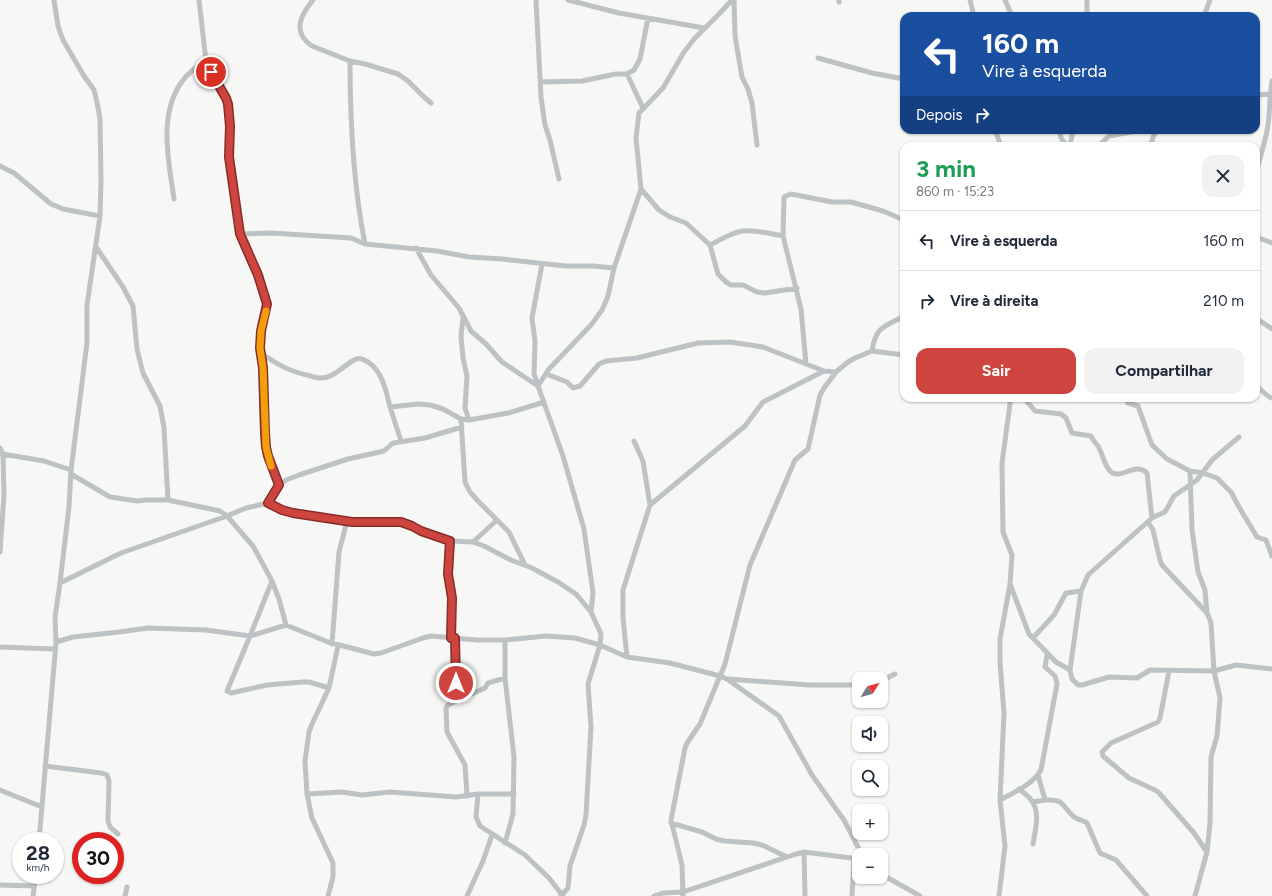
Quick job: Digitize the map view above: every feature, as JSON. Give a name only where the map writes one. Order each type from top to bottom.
[{"type":"street","points":[[40,832],[54,649],[56,642],[55,617],[87,343],[87,306],[100,216],[101,148],[100,119],[97,102],[94,90],[63,40],[58,26],[54,0]]},
{"type":"street","points":[[199,0],[206,61],[228,104],[230,126],[229,157],[240,234],[258,275],[267,304],[261,331],[266,447],[279,485]]},
{"type":"street","points":[[314,0],[306,8],[299,26],[300,33],[312,46],[350,61],[398,74],[408,81],[431,103]]},
{"type":"street","points":[[536,0],[541,97],[545,125],[559,179]]},
{"type":"street","points":[[568,0],[619,13],[704,28]]},
{"type":"street","points":[[538,386],[549,369],[591,325],[602,310],[608,296],[614,268],[641,189],[636,138],[639,113],[663,88],[684,52],[704,28],[733,0]]},
{"type":"street","points":[[733,0],[735,36],[742,77],[748,88],[752,102],[757,145]]},
{"type":"street","points":[[970,0],[973,12]]},
{"type":"street","points":[[1006,0],[1010,12]]},
{"type":"street","points":[[1087,0],[1087,12]]},
{"type":"street","points":[[1206,12],[1210,0]]},
{"type":"street","points":[[541,82],[582,81],[616,74],[627,74],[634,70],[640,59],[648,18]]},
{"type":"street","points":[[818,58],[872,73],[900,77]]},
{"type":"street","points":[[174,199],[169,157],[168,124],[173,98],[181,82],[194,69],[206,61]]},
{"type":"street","points":[[350,61],[350,104],[354,161],[358,205],[365,244]]},
{"type":"street","points":[[627,74],[643,108]]},
{"type":"street","points":[[1260,157],[1267,130],[1272,81]]},
{"type":"street","points":[[1260,95],[1271,94]]},
{"type":"street","points":[[1060,134],[1061,142]]},
{"type":"street","points":[[1102,142],[1109,136],[1120,134]]},
{"type":"street","points":[[1061,138],[1065,142]]},
{"type":"street","points":[[0,166],[14,173],[51,204],[64,209],[100,216]]},
{"type":"street","points":[[641,189],[659,210],[670,217],[686,223],[710,245],[718,274],[726,282],[743,285],[757,292],[765,293],[797,288]]},
{"type":"street","points":[[806,364],[801,309],[783,236],[784,200],[787,195],[791,194],[832,202],[851,202],[883,211],[900,218]]},
{"type":"street","points":[[710,245],[734,233],[743,231],[754,231],[783,236]]},
{"type":"street","points":[[240,234],[271,233],[351,238],[365,244],[416,248],[469,257],[566,266],[614,268]]},
{"type":"street","points":[[1260,238],[1272,243]]},
{"type":"street","points":[[96,247],[134,306],[137,350],[143,373],[160,406],[164,428],[168,500]]},
{"type":"street","points":[[416,248],[432,275],[459,308],[471,331],[486,344],[502,362],[538,386]]},
{"type":"street","points":[[542,264],[532,318],[535,341],[534,374],[563,456],[584,529],[593,593],[591,612]]},
{"type":"street","points":[[463,318],[461,336],[463,358],[467,376],[465,408],[469,420]]},
{"type":"street","points":[[872,351],[876,334],[900,318]]},
{"type":"street","points":[[1260,321],[1272,329]]},
{"type":"street","points":[[546,374],[567,382],[573,388],[576,388],[580,386],[599,364],[606,361],[637,358],[703,342],[730,342],[763,347],[824,371],[836,372]]},
{"type":"street","points":[[683,894],[682,865],[671,823],[687,743],[700,724],[730,649],[750,565],[795,460],[808,449],[820,395],[824,388],[836,372],[851,360],[872,351],[900,354]]},
{"type":"street","points":[[261,353],[280,366],[299,374],[320,378],[330,376],[354,359],[363,359],[374,366],[380,374],[401,441]]},
{"type":"street","points":[[650,505],[745,426],[755,415],[763,402],[824,371]]},
{"type":"street","points":[[1260,389],[1267,396],[1272,398]]},
{"type":"street","points":[[390,407],[418,404],[430,405],[469,420],[508,413],[544,402]]},
{"type":"street","points":[[999,896],[1005,846],[1000,800],[1004,713],[1000,662],[1000,640],[1010,584],[1012,555],[1004,532],[1002,463],[1010,402]]},
{"type":"street","points":[[1027,402],[1035,411],[1064,416],[1072,433],[1089,435],[1098,446],[1107,466],[1112,472],[1116,474],[1134,469],[1142,469],[1147,473],[1150,520],[1160,560],[1207,613]]},
{"type":"street","points":[[1128,402],[1138,406],[1152,445],[1167,459],[1190,471],[1203,473],[1217,478],[1230,489],[1257,537],[1266,540],[1272,556]]},
{"type":"street","points":[[461,418],[465,482],[474,497],[509,532],[525,565]]},
{"type":"street","points":[[268,503],[279,485],[286,480],[348,459],[384,451],[393,443],[426,438],[462,427]]},
{"type":"street","points":[[1239,437],[1212,460],[1200,478],[1174,496],[1165,512],[1158,514],[1150,520],[1088,575],[1081,591],[1070,670],[1072,679],[1075,683],[1082,685],[1109,677],[1136,678],[1150,670],[1214,670],[1236,665],[1272,669]]},
{"type":"street","points":[[627,657],[623,618],[623,590],[650,505],[643,461],[634,441]]},
{"type":"street","points":[[0,448],[2,453],[4,495],[0,552]]},
{"type":"street","points":[[2,453],[44,461],[71,472],[110,497],[137,501],[168,500],[220,511],[227,516],[253,546],[272,581],[279,599],[286,625]]},
{"type":"street","points":[[1190,471],[1192,530],[1198,572],[1205,590],[1207,613],[1211,623],[1214,670],[1221,704],[1211,757],[1210,823],[1207,852],[1195,896]]},
{"type":"street","points":[[60,583],[121,553],[246,508],[268,503],[282,510],[293,513],[346,521],[401,522],[450,541],[473,542],[484,546],[552,578],[583,600],[591,612],[600,634],[600,645],[588,684],[591,726],[586,815],[570,866],[568,888],[562,895],[551,881],[525,855],[480,826],[476,817],[478,794]]},
{"type":"street","points":[[473,542],[497,520]]},
{"type":"street","points":[[332,644],[339,552],[346,521]]},
{"type":"street","points":[[450,541],[448,574],[452,598],[456,701]]},
{"type":"street","points":[[272,581],[227,690],[231,693],[267,686],[303,682],[309,682],[329,688]]},
{"type":"street","points":[[1010,584],[1028,632],[1047,655],[1060,665],[1070,670]]},
{"type":"street","points":[[1033,638],[1054,615],[1066,593],[1081,591]]},
{"type":"street","points":[[56,642],[73,637],[148,628],[206,630],[250,636],[286,625],[338,646],[377,654],[426,637],[477,640],[505,640],[552,636],[576,638],[600,645],[627,657],[670,663],[720,676],[727,679],[779,716],[812,775],[844,820],[858,848]]},
{"type":"street","points":[[505,640],[505,678],[514,757],[512,819],[505,843]]},
{"type":"street","points":[[328,896],[333,877],[333,863],[312,818],[307,794],[305,761],[309,732],[329,688],[338,646]]},
{"type":"street","points":[[0,647],[54,649]]},
{"type":"street","points":[[1000,800],[1019,789],[1038,775],[1041,770],[1057,684],[1055,676],[1045,667],[1047,655]]},
{"type":"street","points":[[1169,670],[1158,722],[1111,743],[1102,752],[1103,756],[1129,778],[1160,794],[1194,833],[1207,852]]},
{"type":"street","points":[[888,678],[895,674]]},
{"type":"street","points":[[466,796],[465,765],[447,732],[446,706],[485,688],[488,683],[505,678]]},
{"type":"street","points":[[727,679],[809,685],[852,686]]},
{"type":"street","points":[[45,766],[107,775],[109,781],[108,821],[110,827],[116,832]]},
{"type":"street","points":[[1038,775],[1045,800]]},
{"type":"street","points":[[1019,789],[1033,802],[1035,808],[1036,816],[1033,844]]},
{"type":"street","points":[[0,790],[42,807]]},
{"type":"street","points":[[307,794],[342,792],[362,795],[390,792],[456,797],[478,794],[514,794]]},
{"type":"street","points":[[1033,802],[1055,799],[1073,816],[1088,823],[1100,853],[1116,860],[1147,896]]},
{"type":"street","points":[[671,823],[702,832],[716,839],[762,845],[785,856]]},
{"type":"street","points":[[467,896],[492,835]]},
{"type":"street","points":[[804,852],[804,896]]},
{"type":"street","points":[[654,896],[663,893],[683,894],[785,856],[804,852],[852,858]]},
{"type":"street","points":[[888,878],[920,896]]},
{"type":"street","points":[[852,896],[853,884]]},
{"type":"street","points":[[0,885],[34,886],[33,896]]},
{"type":"street","points":[[125,896],[127,887]]},
{"type":"slow traffic","points":[[266,311],[261,331],[260,348],[263,368],[263,401],[266,447],[271,466]]},
{"type":"route","points":[[211,72],[228,104],[230,126],[229,157],[240,234],[258,275],[267,304],[261,331],[260,348],[263,368],[265,433],[268,456],[279,485],[268,503],[282,510],[293,513],[352,522],[401,522],[450,541],[449,578],[452,594],[451,638],[455,638],[456,683]]}]
